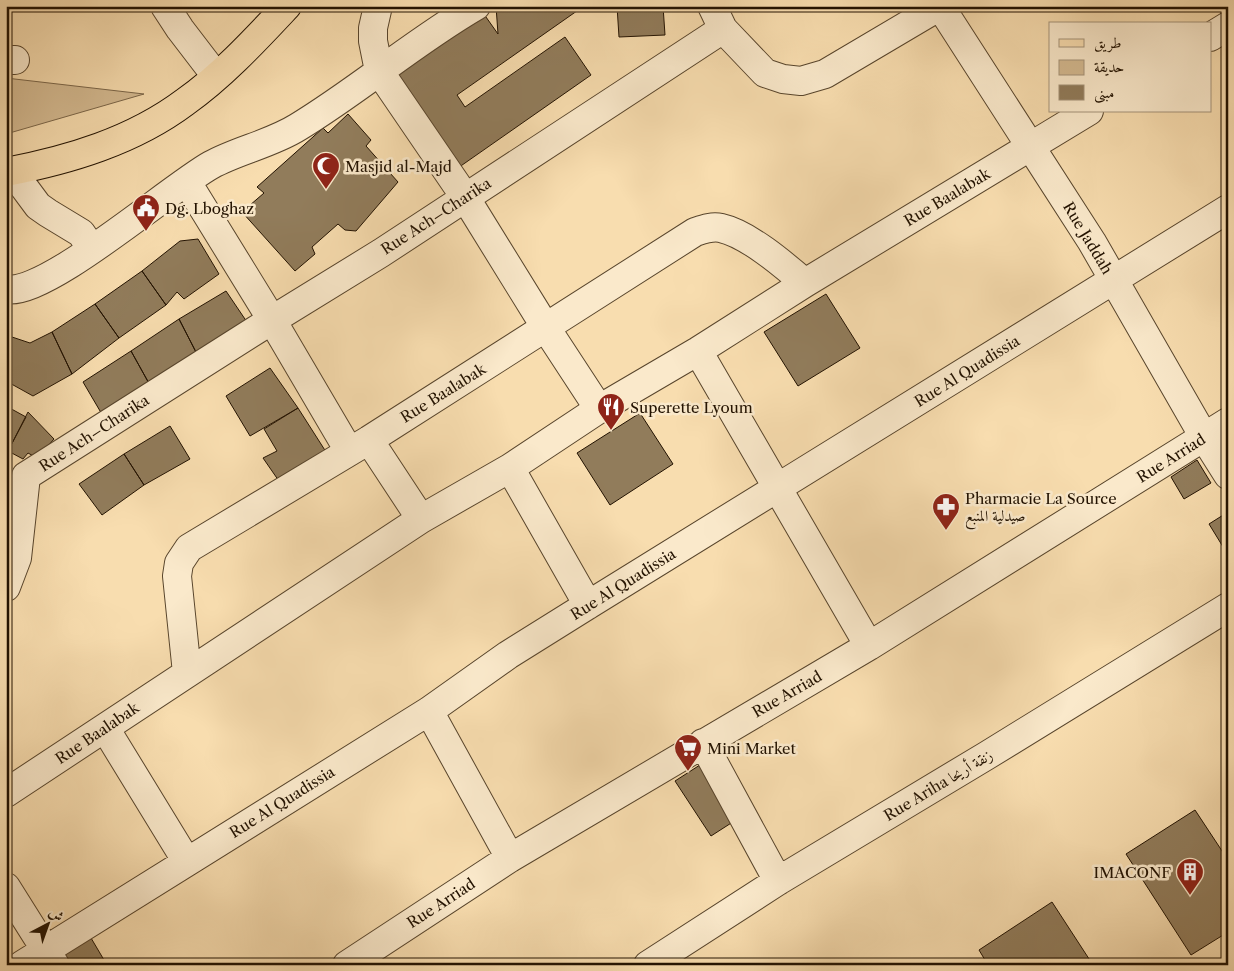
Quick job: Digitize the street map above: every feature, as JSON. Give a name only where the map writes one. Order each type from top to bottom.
[{"type":"main road","points":[[9,171],[76,156],[115,141],[147,125],[185,102],[216,76],[287,6]]},
{"type":"street","points":[[165,6],[216,76]]},
{"type":"street","points":[[378,6],[373,28],[373,41],[379,71],[464,197],[599,409]]},
{"type":"street","points":[[6,289],[16,290],[33,285],[55,273],[211,165],[296,128],[476,6]]},
{"type":"street","name":"Rue Ach–Charika","points":[[6,587],[17,558],[16,474],[380,253],[464,197],[717,18],[765,73],[783,79],[801,81],[825,74],[940,6]]},
{"type":"street","name":"Rue Jaddah","points":[[940,6],[1092,242],[1204,437],[1228,475]]},
{"type":"street","points":[[1212,36],[1228,26]]},
{"type":"street","name":"Rue Baalabak","points":[[6,793],[421,519],[510,468],[599,409],[698,351],[805,283],[1087,112]]},
{"type":"street","points":[[9,171],[38,206],[81,233],[92,249]]},
{"type":"street","points":[[187,182],[272,320],[359,446],[421,519]]},
{"type":"street","name":"Rue Al Quadissia","points":[[22,965],[51,958],[187,862],[428,711],[508,655],[588,604],[778,489],[1228,210]]},
{"type":"street","name":"Rue Baalabak","points":[[187,673],[177,576],[179,563],[189,548],[214,532],[359,446],[687,237],[705,228],[722,228],[747,240],[805,283]]},
{"type":"street","points":[[698,351],[869,646]]},
{"type":"street","name":"Rue Arriad","points":[[346,965],[510,858],[869,646],[1228,422]]},
{"type":"street","points":[[510,468],[588,604]]},
{"type":"street","name":"Rue Ariha زنقة أريحا","points":[[648,965],[778,881],[1228,607]]},
{"type":"street","points":[[428,711],[510,858]]},
{"type":"street","points":[[105,728],[187,862]]},
{"type":"street","points":[[702,743],[778,881]]},
{"type":"street","points":[[6,887],[51,958]]},
{"type":"green space","points":[[6,78],[144,94],[6,134]]},
{"type":"building","points":[[496,6],[584,6],[457,95],[465,107],[565,37],[591,75],[455,170],[389,75],[481,10],[498,34]]},
{"type":"building","points":[[617,6],[663,6],[665,35],[619,37]]},
{"type":"building","name":"Masjid al-Majd","points":[[348,114],[371,140],[366,146],[398,182],[356,231],[345,230],[338,224],[312,247],[315,254],[295,271],[242,212],[264,193],[257,187],[323,128],[328,133]]},
{"type":"building","points":[[198,239],[219,274],[184,299],[177,292],[166,305],[142,271],[180,241]]},
{"type":"building","points":[[142,271],[166,305],[119,338],[95,304]]},
{"type":"building","points":[[226,291],[249,325],[198,356],[179,319]]},
{"type":"building","points":[[826,294],[860,348],[798,386],[764,332]]},
{"type":"building","points":[[95,304],[119,338],[72,374],[52,332]]},
{"type":"building","points":[[179,319],[198,356],[151,387],[131,351]]},
{"type":"building","points":[[52,332],[72,374],[33,396],[6,381],[6,348],[12,337],[30,343]]},
{"type":"building","points":[[6,334],[12,337],[6,348]]},
{"type":"building","points":[[131,351],[151,387],[103,416],[83,382]]},
{"type":"building","points":[[270,368],[298,408],[250,436],[226,396]]},
{"type":"building","points":[[6,406],[26,417],[8,451],[6,451]]},
{"type":"building","points":[[298,408],[328,455],[281,484],[263,458],[277,451],[264,429]]},
{"type":"building","points":[[28,412],[54,439],[37,458],[28,453],[23,459],[8,451]]},
{"type":"building","points":[[640,413],[673,464],[610,505],[577,453]]},
{"type":"building","points":[[170,426],[190,459],[144,485],[124,454]]},
{"type":"building","points":[[124,454],[144,485],[102,515],[79,484]]},
{"type":"building","points":[[1197,460],[1211,483],[1184,499],[1171,477]]},
{"type":"building","points":[[1228,512],[1228,555],[1209,524]]},
{"type":"building","points":[[703,763],[739,818],[711,836],[675,781]]},
{"type":"building","name":"IMACONF","points":[[1195,810],[1228,860],[1228,932],[1191,955],[1126,854]]},
{"type":"building","points":[[1052,902],[1093,965],[988,965],[979,950]]},
{"type":"building","points":[[91,938],[107,965],[66,965],[61,956]]},
{"type":"place","name":"Masjid al-Majd","points":[[326,190]]},
{"type":"place","name":"Dg. Lboghaz","points":[[146,232]]},
{"type":"place","name":"Superette Lyoum","points":[[611,431]]},
{"type":"place","name":"Pharmacie La Source صيدلية المنبع","points":[[946,531]]},
{"type":"place","name":"Mini Market","points":[[688,772]]},
{"type":"place","name":"IMACONF","points":[[1190,896]]}]
